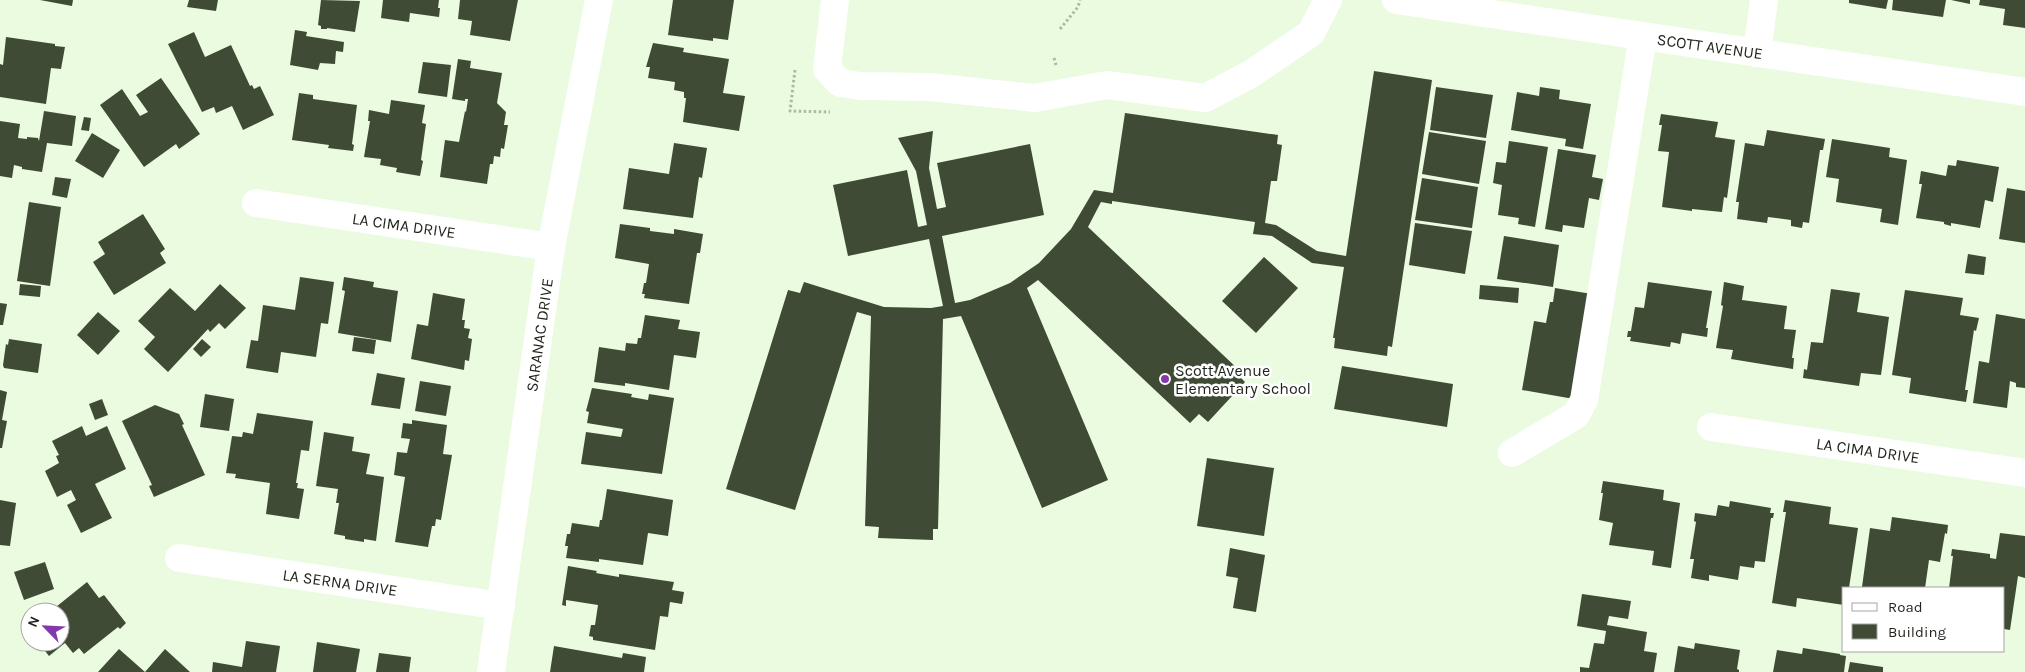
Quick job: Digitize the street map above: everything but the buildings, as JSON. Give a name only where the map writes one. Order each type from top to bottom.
[{"type":"street","name":"SARANAC DRIVE","points":[[491,672],[551,247],[599,0]]},
{"type":"street","points":[[835,0],[828,69],[840,83],[861,86],[930,87],[1034,98],[1107,85],[1205,98],[1251,74],[1311,33],[1328,0]]},
{"type":"street","name":"SCOTT AVENUE","points":[[1396,0],[2025,92]]},
{"type":"street","points":[[1757,53],[1764,0]]},
{"type":"street","points":[[1512,453],[1576,415],[1584,400],[1643,36]]},
{"type":"street","name":"LA CIMA DRIVE","points":[[256,203],[551,247]]},
{"type":"street","name":"LA CIMA DRIVE","points":[[1711,427],[2025,473]]},
{"type":"street","name":"LA SERNA DRIVE","points":[[179,558],[501,606]]},
{"type":"path","points":[[1060,29],[1078,7],[1080,0]]},
{"type":"place","name":"Scott Avenue Elementary School","points":[[1165,379]]}]
